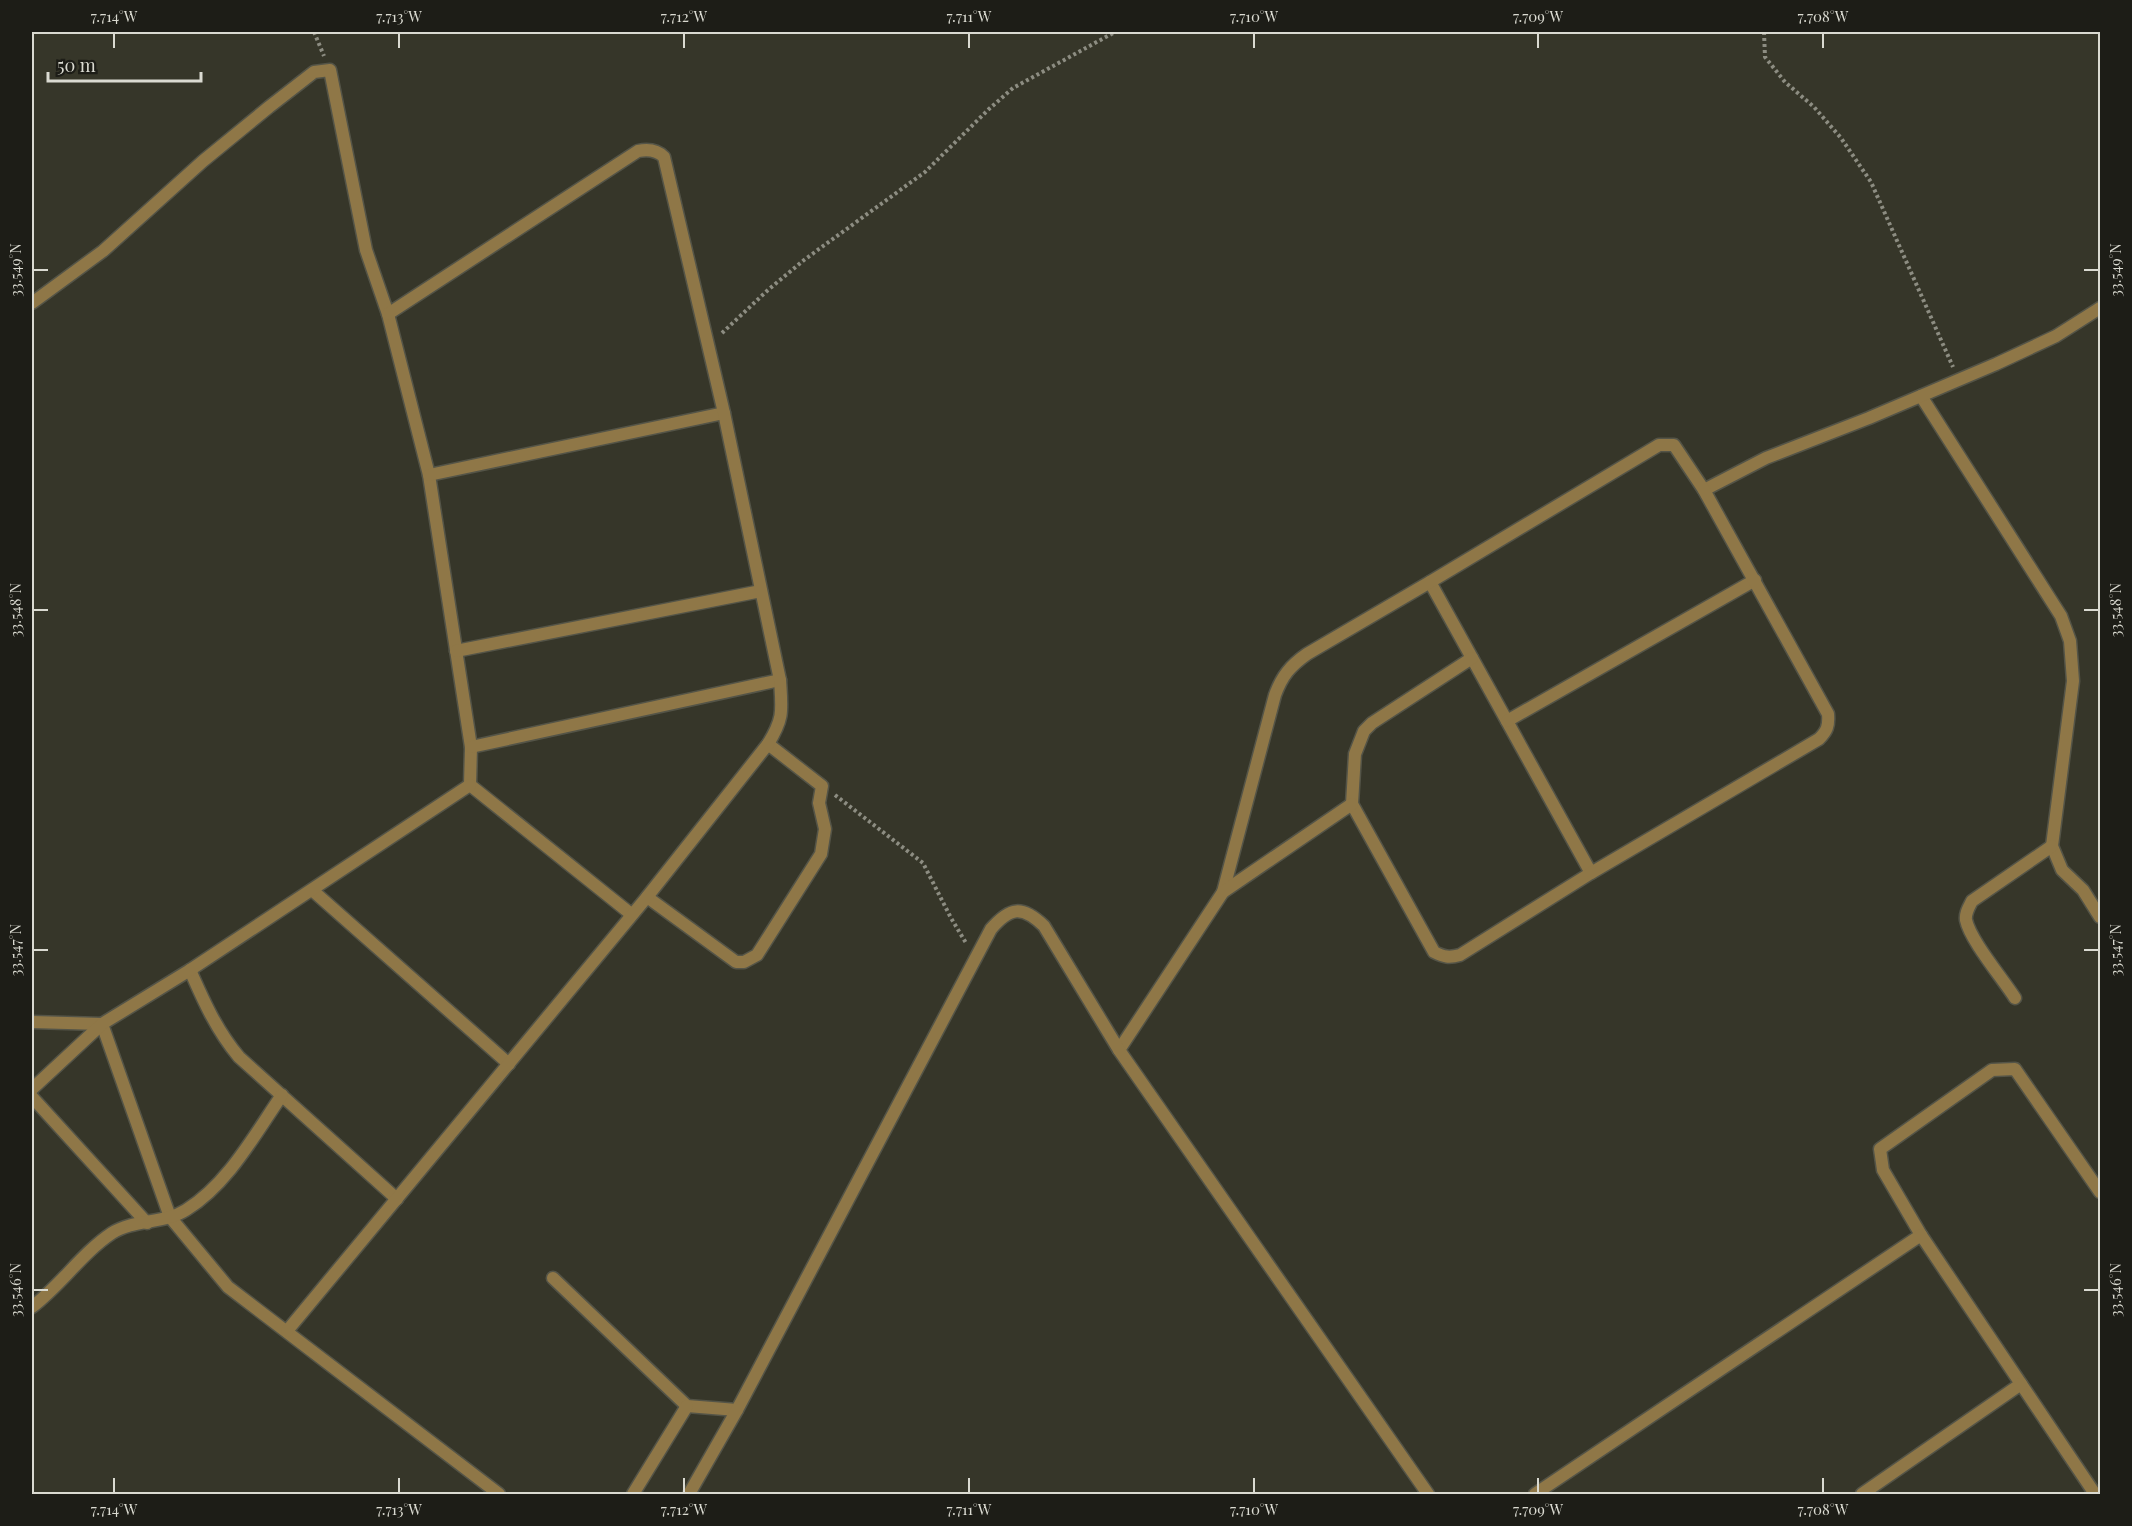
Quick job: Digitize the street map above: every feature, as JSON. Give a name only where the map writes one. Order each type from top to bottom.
[{"type":"street","points":[[32,303],[103,251],[203,161],[269,107],[314,72],[330,70],[366,250],[388,314],[429,475],[471,747],[470,785]]},
{"type":"street","points":[[287,1331],[647,897],[768,744],[780,725],[782,703],[780,680],[724,413],[663,157],[650,150],[638,152],[388,314]]},
{"type":"street","points":[[1704,490],[1766,458],[1921,396],[2056,336],[2100,308]]},
{"type":"street","points":[[1921,396],[2061,616],[2070,641],[2073,681],[2052,846],[2062,870],[2083,890],[2100,917]]},
{"type":"street","points":[[429,475],[724,413]]},
{"type":"street","points":[[1119,1050],[1223,892],[1275,695],[1282,678],[1291,665],[1652,448],[1659,445],[1674,445],[1704,490],[1828,714],[1827,731],[1819,739],[1591,873],[1460,955],[1450,958],[1442,957],[1434,952],[1352,804],[1355,754],[1364,731],[1372,723],[1472,658]]},
{"type":"street","points":[[1507,721],[1755,580]]},
{"type":"street","points":[[1430,582],[1591,873]]},
{"type":"street","points":[[456,651],[761,591]]},
{"type":"street","points":[[471,747],[780,680]]},
{"type":"street","points":[[647,897],[736,962],[744,962],[757,955],[821,854],[825,829],[819,803],[822,786],[768,744]]},
{"type":"street","points":[[32,1089],[102,1024],[190,970],[470,785]]},
{"type":"street","points":[[470,785],[631,914]]},
{"type":"street","points":[[1223,892],[1352,804]]},
{"type":"street","points":[[2015,998],[1972,933],[1966,920],[1966,913],[1972,901],[2052,846]]},
{"type":"street","points":[[312,890],[509,1064]]},
{"type":"street","points":[[689,1494],[737,1410],[991,929],[1003,916],[1016,911],[1029,913],[1044,926],[1119,1050],[1428,1494]]},
{"type":"street","points":[[190,970],[210,1016],[239,1057],[397,1199]]},
{"type":"street","points":[[32,1022],[102,1024]]},
{"type":"street","points":[[102,1024],[170,1218],[228,1287],[499,1494]]},
{"type":"street","points":[[2095,1494],[1922,1235],[1883,1170],[1880,1149],[1992,1070],[2016,1069],[2100,1192]]},
{"type":"street","points":[[32,1307],[48,1295],[109,1235],[117,1230],[170,1218],[186,1210],[212,1189],[226,1174],[282,1095]]},
{"type":"street","points":[[32,1097],[147,1223]]},
{"type":"street","points":[[1535,1494],[1922,1235]]},
{"type":"street","points":[[553,1278],[687,1406],[737,1410]]},
{"type":"street","points":[[1862,1494],[2021,1384]]},
{"type":"street","points":[[633,1494],[687,1406]]},
{"type":"path","points":[[314,32],[330,70]]},
{"type":"path","points":[[708,346],[804,260],[925,172],[1013,88],[1115,32]]},
{"type":"path","points":[[1764,32],[1765,57],[1785,82],[1814,107],[1841,138],[1871,182],[1959,380]]},
{"type":"path","points":[[822,786],[867,818],[923,863],[951,918],[976,958]]}]
